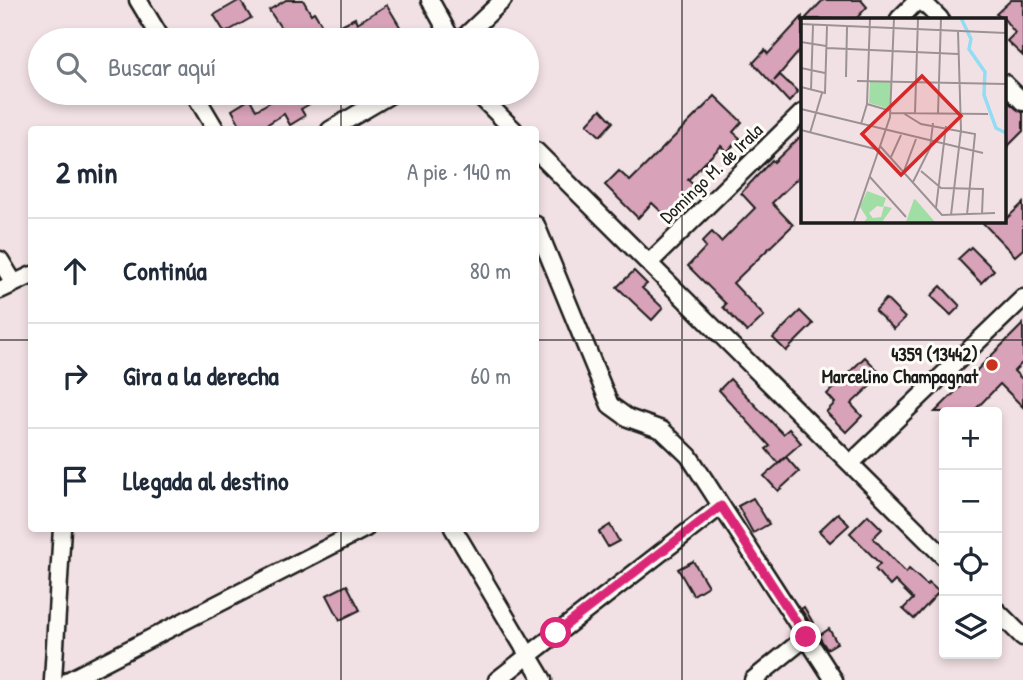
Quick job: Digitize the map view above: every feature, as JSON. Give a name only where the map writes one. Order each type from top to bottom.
[{"type":"street","points":[[138,0],[155,28]]},
{"type":"street","points":[[430,0],[445,28]]},
{"type":"street","points":[[474,28],[503,0]]},
{"type":"street","points":[[900,18],[920,0],[939,18]]},
{"type":"street","points":[[1006,85],[1023,102]]},
{"type":"street","points":[[201,105],[214,126]]},
{"type":"street","points":[[337,126],[373,105]]},
{"type":"street","points":[[489,105],[510,126]]},
{"type":"street","name":"Domingo M. de Irala","points":[[649,263],[801,115]]},
{"type":"street","points":[[539,159],[649,263],[939,552]]},
{"type":"street","points":[[539,232],[610,405],[628,418],[662,430],[689,456],[834,680]]},
{"type":"street","points":[[0,260],[7,287],[28,277]]},
{"type":"street","points":[[851,463],[1023,298]]},
{"type":"street","points":[[497,680],[721,506]]},
{"type":"street","points":[[53,680],[62,532]]},
{"type":"street","points":[[69,680],[358,532]]},
{"type":"street","points":[[455,532],[543,680]]},
{"type":"street","points":[[1002,616],[1023,637]]},
{"type":"street","points":[[753,680],[806,637]]},
{"type":"building","points":[[240,0],[251,18],[234,28],[222,28],[214,15]]},
{"type":"building","points":[[286,0],[303,0],[324,28],[281,28],[269,10]]},
{"type":"building","points":[[823,0],[861,0],[867,7],[857,18],[806,18]]},
{"type":"building","points":[[1011,0],[1023,0],[1023,56],[1007,41],[1015,33],[1006,18],[996,14]]},
{"type":"building","points":[[387,5],[401,28],[339,26],[355,18],[357,23]]},
{"type":"building","points":[[801,18],[801,49],[774,81],[780,75],[798,92],[789,102],[753,63],[765,50],[768,54]]},
{"type":"building","points":[[715,96],[742,122],[733,132],[740,138],[727,152],[721,146],[688,180],[698,189],[669,219],[652,203],[638,218],[605,185],[619,171],[630,181]]},
{"type":"building","points":[[1009,103],[1023,113],[1023,131],[1006,148],[1006,106]]},
{"type":"building","points":[[240,105],[253,105],[256,110],[265,105],[308,105],[301,109],[305,116],[290,125],[284,114],[264,126],[241,126],[232,110]]},
{"type":"building","points":[[601,109],[613,122],[600,136],[587,124]]},
{"type":"building","points":[[801,136],[801,175],[772,203],[793,225],[733,283],[764,316],[747,332],[723,307],[726,304],[688,266],[706,247],[702,242],[712,232],[721,242],[755,208],[741,193],[772,160],[774,162]]},
{"type":"building","points":[[1023,203],[1023,249],[1015,256],[982,222],[1006,222]]},
{"type":"building","points":[[971,247],[994,270],[981,283],[958,259]]},
{"type":"building","points":[[634,271],[647,284],[642,288],[663,308],[652,320],[617,287]]},
{"type":"building","points":[[941,286],[960,306],[951,315],[931,296]]},
{"type":"building","points":[[886,299],[905,318],[894,329],[875,311]]},
{"type":"building","points":[[800,311],[813,324],[786,351],[773,338]]},
{"type":"building","points":[[1023,324],[1023,362],[1014,371],[1023,380],[1023,407],[1000,384],[978,407],[940,407]]},
{"type":"building","points":[[865,357],[882,375],[851,404],[862,416],[846,432],[826,412],[835,403],[827,394]]},
{"type":"building","points":[[730,379],[783,434],[789,429],[801,443],[778,463],[766,449],[770,446],[719,390]]},
{"type":"building","points":[[786,457],[799,472],[778,491],[764,476]]},
{"type":"building","points":[[753,498],[769,524],[753,533],[738,506]]},
{"type":"building","points":[[838,513],[849,525],[830,542],[819,531]]},
{"type":"building","points":[[868,515],[882,529],[873,538],[906,573],[909,569],[939,592],[914,619],[903,609],[913,599],[895,581],[890,586],[875,569],[880,564],[850,533]]},
{"type":"building","points":[[610,525],[619,541],[608,547],[599,532]]},
{"type":"building","points":[[693,561],[708,586],[693,595],[678,569]]},
{"type":"building","points":[[347,585],[360,610],[340,620],[327,595]]},
{"type":"building","points":[[804,607],[820,635],[829,629],[837,643],[827,649],[801,609]]},
{"type":"place","name":"4359 (13442) Marcelino Champagnat","points":[[992,365]]},
{"type":"route","points":[[556,633],[721,506],[806,637]]}]
